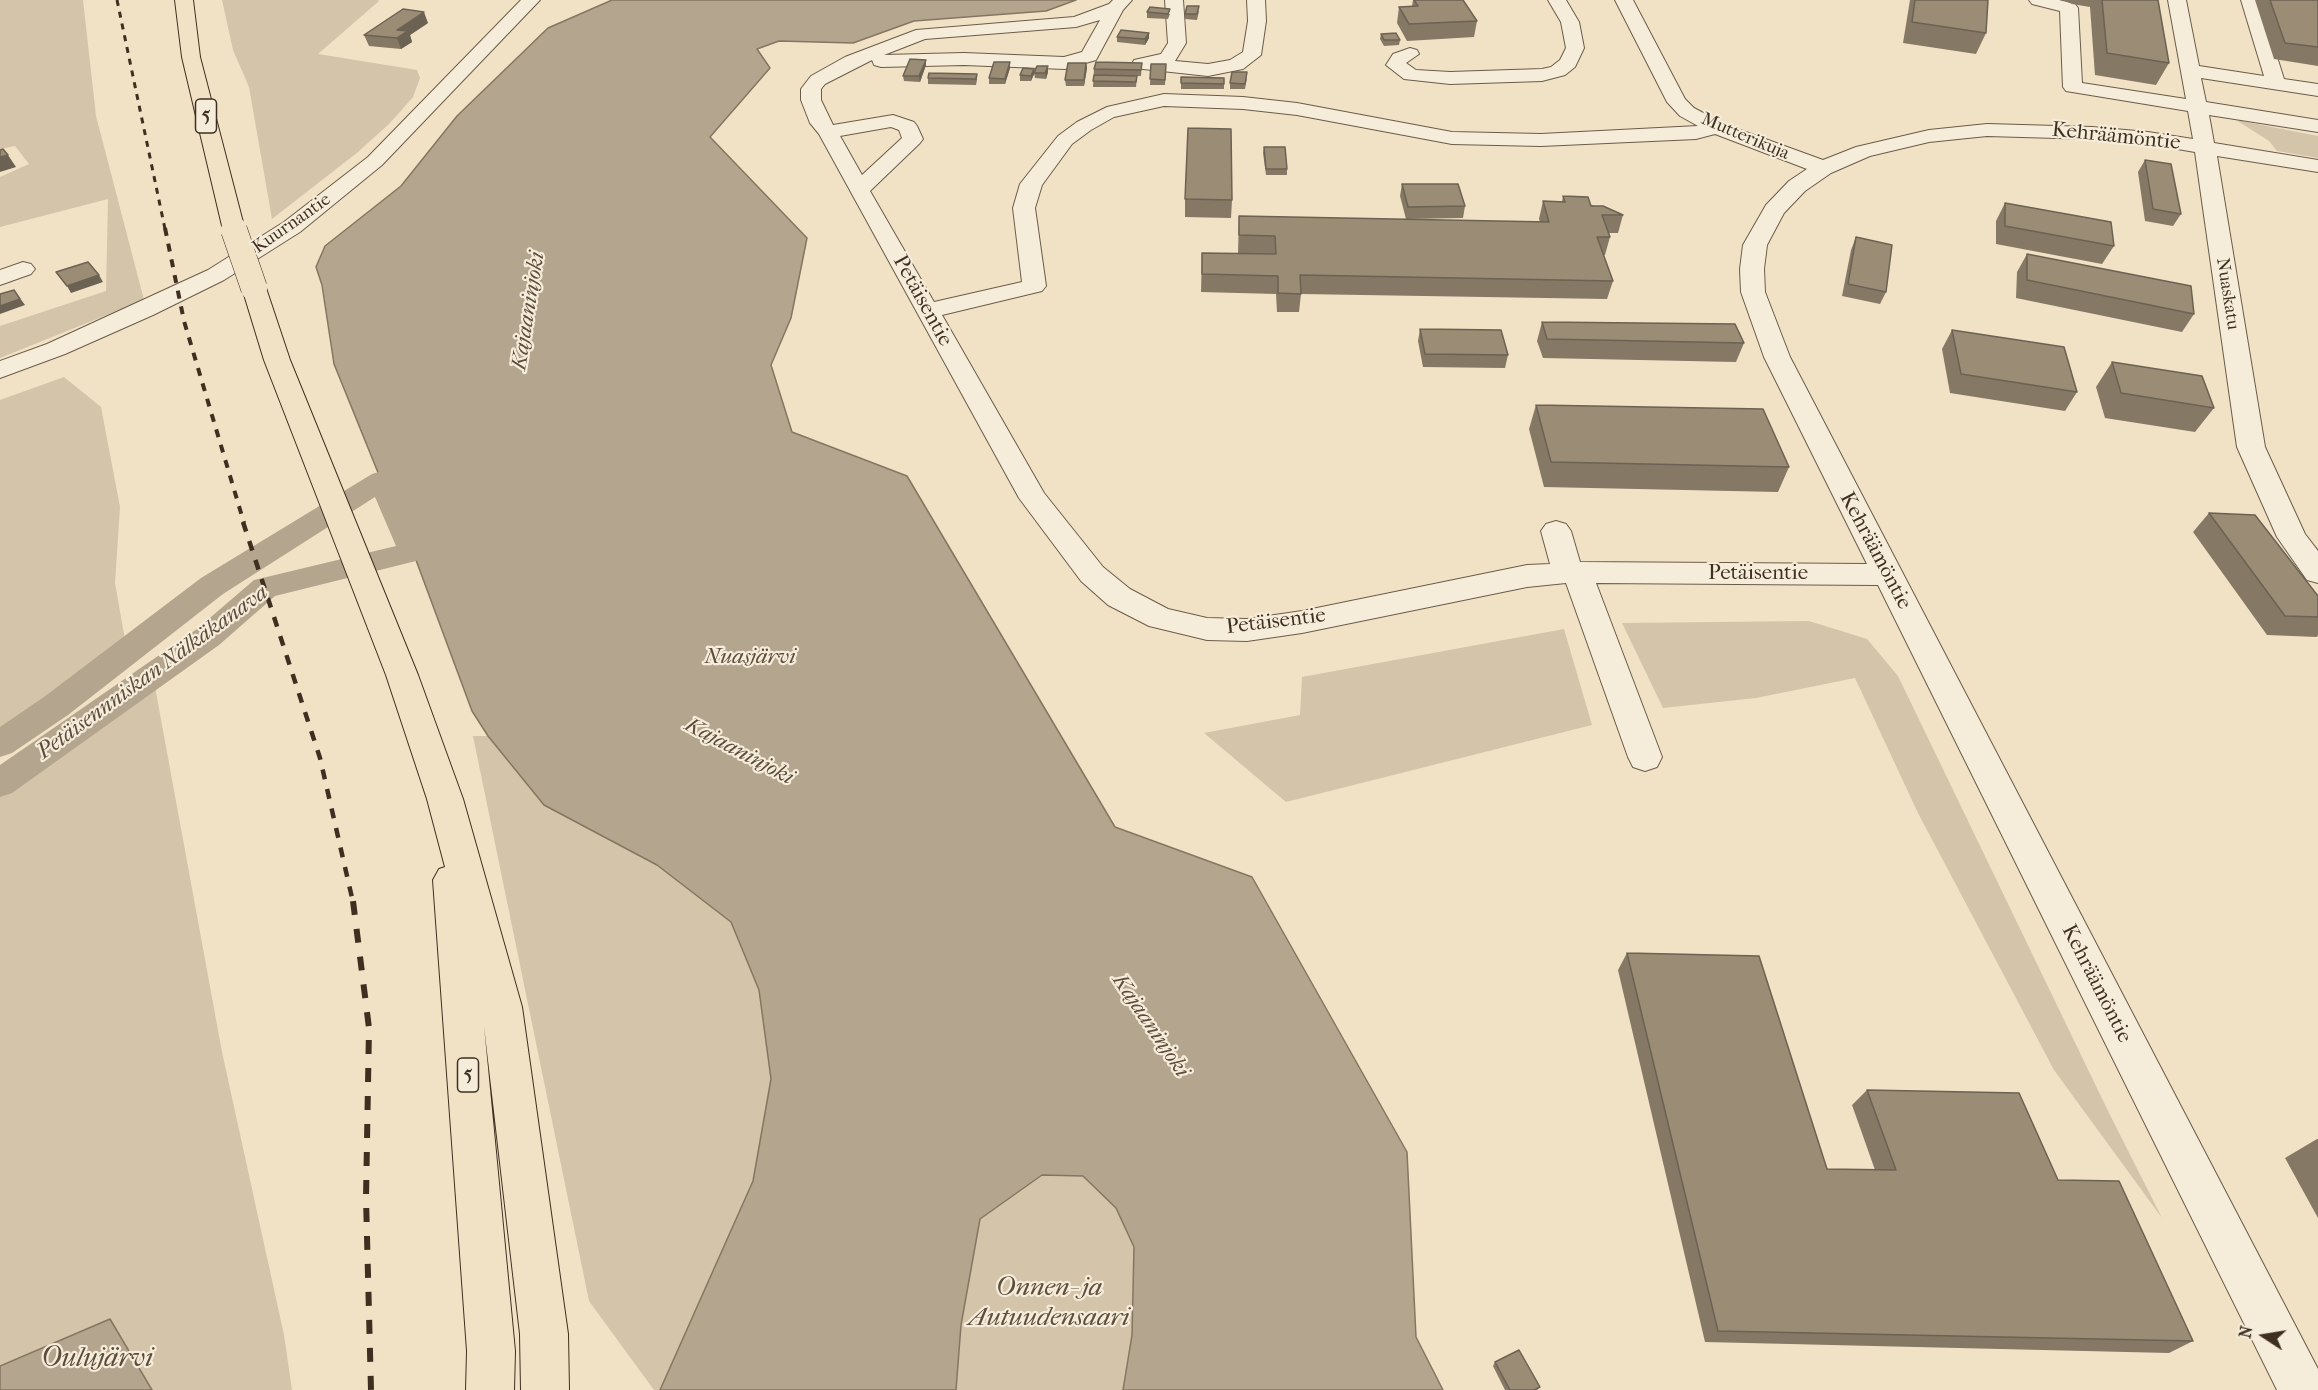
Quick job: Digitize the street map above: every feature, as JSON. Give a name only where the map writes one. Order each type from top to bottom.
[{"type":"highway","name":"5","points":[[184,0],[191,57],[234,230],[277,360],[365,577],[445,799],[502,1007],[544,1334],[545,1390]]},
{"type":"highway","name":"5","points":[[445,799],[490,1371]]},
{"type":"street","name":"Kuurnantie","points":[[0,370],[56,349],[216,275],[292,226],[375,161],[531,0]]},
{"type":"street","points":[[1142,64],[1168,58],[1177,43],[1174,0]]},
{"type":"street","points":[[852,61],[936,60],[1142,64],[1208,70],[1236,65],[1252,55],[1257,21],[1256,0]]},
{"type":"street","points":[[1410,54],[1400,58],[1396,65],[1411,75],[1450,78],[1500,77],[1542,75],[1558,71],[1568,63],[1575,48],[1570,22],[1557,0]]},
{"type":"street","name":"Mutterikuja","points":[[1624,0],[1677,102],[1687,112],[1717,128],[1823,168]]},
{"type":"street","points":[[2038,0],[2069,8],[2073,87],[2198,109],[2318,126]]},
{"type":"street","name":"Nuaskatu","points":[[2177,0],[2198,109],[2251,447],[2292,537],[2318,573]]},
{"type":"street","points":[[2250,0],[2276,84]]},
{"type":"street","points":[[1065,63],[1089,56],[1119,4]]},
{"type":"street","name":"Petäisentie","points":[[1119,4],[1076,22],[922,34],[852,61],[818,80],[812,89],[811,100],[820,123],[828,132],[1033,498],[1092,574],[1119,597],[1160,618],[1207,629],[1247,630],[1302,622],[1527,576],[1572,572],[1886,575]]},
{"type":"street","points":[[922,34],[936,60]]},
{"type":"street","points":[[2189,70],[2318,90]]},
{"type":"street","points":[[928,311],[1034,286],[1024,208],[1031,183],[1065,140],[1107,113],[1164,100],[1243,103],[1297,110],[1452,138],[1541,140],[1696,133],[1717,128]]},
{"type":"street","points":[[828,132],[893,121],[907,126],[913,139],[859,190]]},
{"type":"street","name":"Kehräämöntie","points":[[2302,1390],[1777,357],[1753,292],[1752,269],[1755,245],[1774,210],[1797,186],[1823,168],[1863,151],[1929,136],[1987,130],[2092,133],[2148,138],[2318,166]]},
{"type":"street","points":[[0,278],[23,269]]},
{"type":"street","points":[[1556,531],[1645,757]]},
{"type":"green space","points":[[0,0],[83,0],[96,116],[144,300],[0,358],[0,326],[106,291],[108,199],[0,227],[0,177],[29,164],[15,146],[0,149]]},
{"type":"green space","points":[[222,0],[378,0],[318,54],[417,70],[420,78],[413,97],[390,123],[358,152],[272,219],[249,87],[233,50]]},
{"type":"green space","points":[[2236,120],[2318,136],[2318,158],[2277,151],[2269,141]]},
{"type":"green space","points":[[64,377],[101,407],[120,507],[115,583],[127,651],[56,706],[0,743],[0,400]]},
{"type":"green space","points":[[1809,621],[1867,639],[1898,676],[2162,1218],[2054,1070],[1918,813],[1855,678],[1756,698],[1663,708],[1622,623]]},
{"type":"green space","points":[[1564,629],[1592,725],[1286,802],[1204,733],[1300,715],[1302,677]]},
{"type":"green space","points":[[153,676],[222,1052],[284,1335],[292,1390],[152,1390],[110,1320],[0,1366],[0,783]]},
{"type":"green space","points":[[473,736],[488,736],[544,805],[657,865],[731,922],[759,990],[771,1079],[753,1181],[660,1390],[654,1390],[589,1301]]},
{"type":"green space","name":"Onnen- ja Autuudensaari","points":[[1042,1175],[1083,1176],[1116,1208],[1134,1247],[1132,1335],[1123,1390],[956,1390],[961,1325],[980,1219]]},
{"type":"water","name":"Nuasjärvi","points":[[612,0],[1076,0],[1046,11],[914,21],[853,43],[779,41],[757,49],[770,68],[710,137],[807,238],[791,318],[771,365],[792,432],[907,476],[1115,827],[1252,877],[1407,1152],[1416,1337],[1443,1390],[1123,1390],[1132,1335],[1134,1247],[1116,1208],[1083,1176],[1042,1175],[980,1219],[961,1325],[956,1390],[660,1390],[753,1181],[771,1079],[759,990],[731,922],[657,865],[544,805],[488,736],[472,711],[413,552],[394,512],[334,364],[322,285],[316,267],[325,246],[401,186],[457,116],[548,28]]},
{"type":"water","name":"Oulujärvi","points":[[110,1319],[152,1390],[0,1390],[0,1366]]},
{"type":"building","points":[[1414,0],[1463,0],[1477,21],[1409,24],[1399,7],[1418,6]]},
{"type":"building","points":[[1915,0],[1988,0],[1986,33],[1912,22]]},
{"type":"building","points":[[2102,0],[2158,0],[2169,63],[2107,53]]},
{"type":"building","points":[[2270,0],[2318,0],[2318,47],[2285,43]]},
{"type":"building","points":[[1187,6],[1199,6],[1197,14],[1185,14]]},
{"type":"building","points":[[1150,7],[1170,9],[1168,14],[1147,12]]},
{"type":"building","points":[[403,9],[424,12],[397,30],[408,31],[397,38],[364,35]]},
{"type":"building","points":[[1121,30],[1149,33],[1145,39],[1117,37]]},
{"type":"building","points":[[1396,33],[1400,40],[1384,40],[1381,34]]},
{"type":"building","points":[[910,59],[926,60],[919,76],[903,76]]},
{"type":"building","points":[[994,62],[1010,62],[1005,79],[989,78]]},
{"type":"building","points":[[1096,62],[1142,63],[1141,70],[1094,69]]},
{"type":"building","points":[[1068,63],[1086,63],[1084,80],[1065,80]]},
{"type":"building","points":[[1151,64],[1166,64],[1165,80],[1150,79]]},
{"type":"building","points":[[1037,66],[1048,66],[1045,73],[1034,73]]},
{"type":"building","points":[[1023,68],[1034,69],[1031,76],[1020,75]]},
{"type":"building","points":[[1232,72],[1247,72],[1245,84],[1230,83]]},
{"type":"building","points":[[929,73],[977,74],[976,79],[928,78]]},
{"type":"building","points":[[1094,75],[1137,76],[1136,82],[1093,81]]},
{"type":"building","points":[[1181,77],[1224,78],[1224,84],[1181,83]]},
{"type":"building","points":[[1188,128],[1231,129],[1232,200],[1185,199]]},
{"type":"building","points":[[1264,147],[1285,147],[1287,169],[1266,169]]},
{"type":"building","points":[[3,149],[8,155],[0,157],[0,150]]},
{"type":"building","points":[[2145,160],[2171,164],[2181,214],[2153,209]]},
{"type":"building","points":[[1402,184],[1458,184],[1465,206],[1408,207]]},
{"type":"building","points":[[1563,196],[1588,197],[1591,206],[1603,206],[1623,215],[1602,215],[1610,237],[1597,237],[1613,281],[1300,275],[1301,294],[1278,293],[1278,276],[1202,274],[1202,253],[1276,254],[1275,236],[1239,235],[1239,216],[1549,222],[1543,201],[1565,202]]},
{"type":"building","points":[[2005,203],[2111,222],[2114,246],[2005,226]]},
{"type":"building","points":[[1856,237],[1892,245],[1886,292],[1848,284]]},
{"type":"building","points":[[2027,254],[2191,286],[2194,314],[2027,280]]},
{"type":"building","points":[[88,262],[99,275],[67,286],[56,272]]},
{"type":"building","points":[[14,290],[20,299],[0,306],[0,294]]},
{"type":"building","points":[[1542,322],[1735,324],[1744,343],[1547,339]]},
{"type":"building","points":[[1420,329],[1501,330],[1508,355],[1425,354]]},
{"type":"building","points":[[1952,330],[2064,347],[2077,392],[1961,374]]},
{"type":"building","points":[[2112,362],[2202,376],[2214,408],[2121,393]]},
{"type":"building","points":[[1536,405],[1763,409],[1789,467],[1551,462]]},
{"type":"building","points":[[2209,513],[2255,515],[2318,596],[2318,617],[2285,616]]},
{"type":"building","points":[[1627,953],[1759,956],[1827,1169],[1896,1170],[1867,1090],[2019,1093],[2058,1180],[2119,1181],[2193,1341],[1718,1331]]},
{"type":"building","points":[[1519,1350],[1540,1387],[1534,1390],[1510,1390],[1495,1362]]},
{"type":"waterway","name":"Petäisennniskan Nälkäkanava","points":[[0,744],[56,706],[212,586],[382,480],[413,552],[265,588],[208,637],[0,783]]},
{"type":"railway","points":[[117,0],[165,229]]},
{"type":"railway","points":[[165,228],[184,321],[244,523]]},
{"type":"railway","points":[[243,522],[320,758],[353,902]]},
{"type":"railway","points":[[353,901],[369,1028],[366,1198],[371,1390]]},
{"type":"water label","name":"Kajaaninjoki","points":[[529,311]]},
{"type":"water label","name":"Kajaaninjoki","points":[[739,752]]},
{"type":"water label","name":"Kajaaninjoki","points":[[1150,1026]]}]
